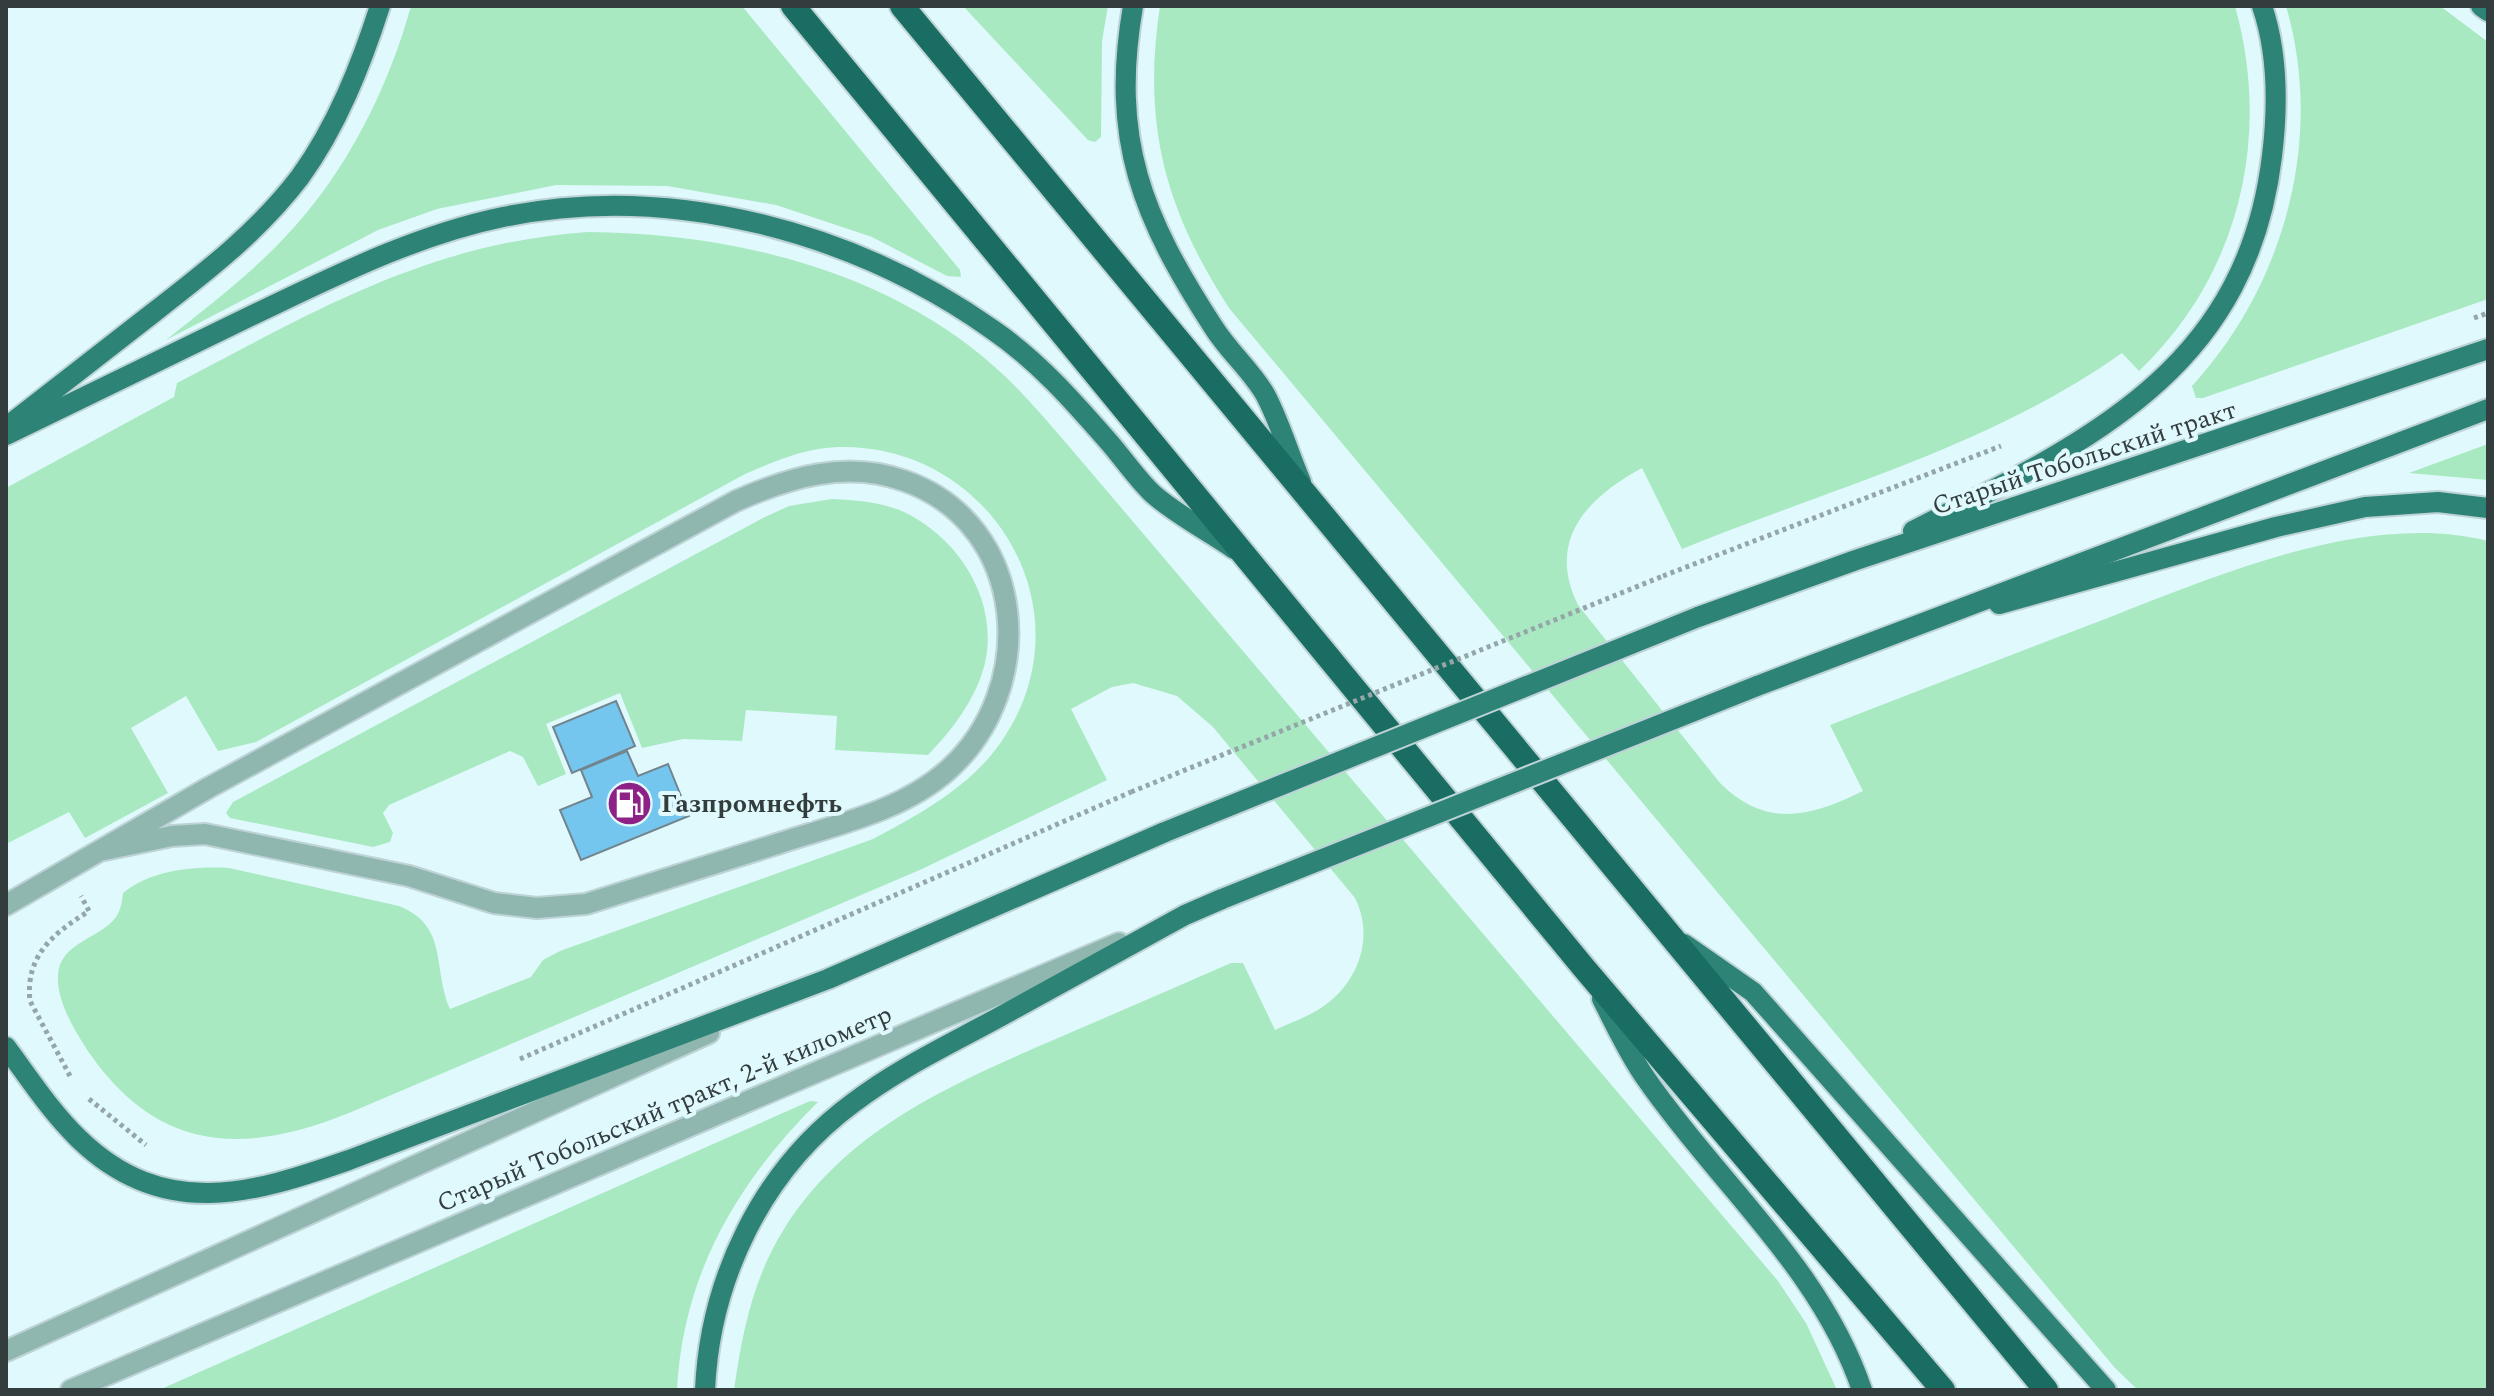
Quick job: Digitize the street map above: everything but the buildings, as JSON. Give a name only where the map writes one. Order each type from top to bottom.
[{"type":"highway","points":[[793,6],[1584,968],[1943,1390]]},
{"type":"highway","points":[[902,6],[1310,504],[2046,1390]]},
{"type":"main road","points":[[6,427],[216,264],[261,222],[300,176],[319,146],[357,70],[380,6]]},
{"type":"main road","points":[[1133,6],[1126,45],[1125,102],[1133,161],[1147,209],[1216,331],[1266,395],[1310,504]]},
{"type":"main road","points":[[1856,560],[2069,450],[2134,405],[2188,352],[2224,299],[2251,246],[2268,187],[2275,128],[2275,70],[2262,6]]},
{"type":"main road","points":[[2481,6],[2488,11]]},
{"type":"main road","points":[[6,435],[362,263],[435,235],[504,216],[561,209],[663,209],[715,215],[833,245],[937,293],[995,331],[1034,363],[1078,406],[1154,494],[1244,556]]},
{"type":"main road","name":"Старый Тобольский тракт","points":[[1698,617],[1856,560],[2488,349]]},
{"type":"main road","points":[[1872,640],[2488,409]]},
{"type":"main road","points":[[1872,640],[2276,527],[2365,507],[2438,502],[2488,508]]},
{"type":"main road","name":"Старый Тобольский тракт, 2-й километр","points":[[828,979],[1165,832],[1698,617]]},
{"type":"main road","name":"Старый Тобольский тракт, 2-й километр","points":[[1185,915],[1872,640]]},
{"type":"main road","points":[[705,1390],[716,1308],[735,1249],[761,1203],[803,1149],[850,1104],[900,1071],[1185,915]]},
{"type":"main road","points":[[1671,935],[1753,992],[2106,1390]]},
{"type":"main road","points":[[1584,968],[1646,1079],[1786,1253],[1827,1313],[1852,1361],[1862,1390]]},
{"type":"main road","points":[[6,1047],[79,1139],[117,1168],[157,1186],[190,1193],[234,1194],[280,1184],[349,1160],[828,979]]},
{"type":"street","points":[[6,905],[249,765],[722,508],[771,485],[807,474],[838,471],[905,481],[936,496],[964,521],[985,545],[999,576],[1010,650],[1003,686],[990,716],[969,749],[946,772],[879,811],[586,904],[537,908],[494,903],[409,876],[205,834],[172,836],[104,850]]},
{"type":"street","name":"Старый Тобольский тракт, 2-й километр","points":[[71,1390],[1185,915]]},
{"type":"street","name":"Старый Тобольский тракт, 2-й километр","points":[[6,1351],[828,979]]},
{"type":"path","points":[[514,1061],[1131,792],[1663,576]]},
{"type":"path","points":[[75,1084],[57,1057],[30,1001],[30,970],[44,945],[89,911]]},
{"type":"path","points":[[83,1093],[129,1134],[155,1150]]},
{"type":"green space","points":[[411,6],[742,6],[960,270],[961,277],[947,276],[872,237],[776,205],[667,186],[556,185],[437,209],[378,230],[166,340],[272,250],[328,185],[377,99]]},
{"type":"green space","points":[[963,6],[1108,6],[1102,41],[1101,137],[1095,142],[1088,140]]},
{"type":"green space","points":[[1160,6],[2235,6],[2246,56],[2250,105],[2247,154],[2238,202],[2223,249],[2201,292],[2173,333],[2139,371],[2122,353],[2071,386],[1964,440],[1682,549],[1642,468],[1604,493],[1577,523],[1567,560],[1569,582],[1578,605],[1720,783],[1737,798],[1754,807],[1771,813],[1789,814],[1825,807],[1863,791],[1830,725],[2175,592],[2280,556],[2333,542],[2386,534],[2438,533],[2488,541],[2488,1390],[2138,1390],[2115,1368],[1229,308],[1189,236],[1164,164],[1154,89]]},
{"type":"green space","points":[[2286,6],[2440,6],[2488,42],[2488,299],[2196,398],[2192,386],[2224,346],[2251,303],[2272,257],[2288,208],[2298,158],[2301,107],[2297,56]]},
{"type":"green space","points":[[588,232],[697,240],[751,250],[857,282],[953,334],[1006,377],[1067,444],[1778,1281],[1806,1323],[1837,1390],[734,1390],[750,1307],[764,1267],[784,1229],[810,1194],[839,1163],[906,1112],[1019,1055],[1231,963],[1243,963],[1275,1030],[1321,1008],[1345,986],[1353,973],[1363,944],[1361,913],[1355,898],[1213,727],[1177,696],[1133,683],[1112,687],[1071,709],[1107,780],[922,869],[349,1113],[311,1127],[274,1135],[240,1139],[206,1136],[175,1127],[145,1111],[117,1087],[73,1027],[60,995],[58,975],[66,955],[109,924],[119,911],[123,893],[146,879],[187,869],[229,868],[399,906],[415,914],[432,936],[450,1009],[531,977],[543,960],[560,951],[873,839],[928,808],[963,783],[979,769],[1005,736],[1028,686],[1036,636],[1029,587],[1010,542],[979,503],[940,472],[892,453],[826,448],[790,456],[745,474],[256,742],[218,751],[186,696],[131,728],[168,793],[85,838],[69,812],[6,844],[6,488],[174,397],[177,383],[326,306],[424,266],[476,250]]},
{"type":"green space","points":[[2488,444],[2488,480],[2409,473]]},
{"type":"green space","points":[[832,499],[887,506],[924,523],[957,555],[980,595],[988,640],[981,676],[962,713],[928,755],[835,750],[837,716],[746,710],[742,741],[683,739],[642,748],[620,693],[546,724],[566,774],[538,786],[523,757],[510,751],[389,805],[383,813],[393,833],[390,842],[373,847],[230,818],[226,813],[233,802],[765,517],[789,506]]},
{"type":"green space","points":[[810,1101],[818,1102],[763,1164],[719,1232],[690,1307],[681,1348],[677,1390],[159,1390]]},
{"type":"place","name":"Газпромнефть","points":[[630,803]]}]
